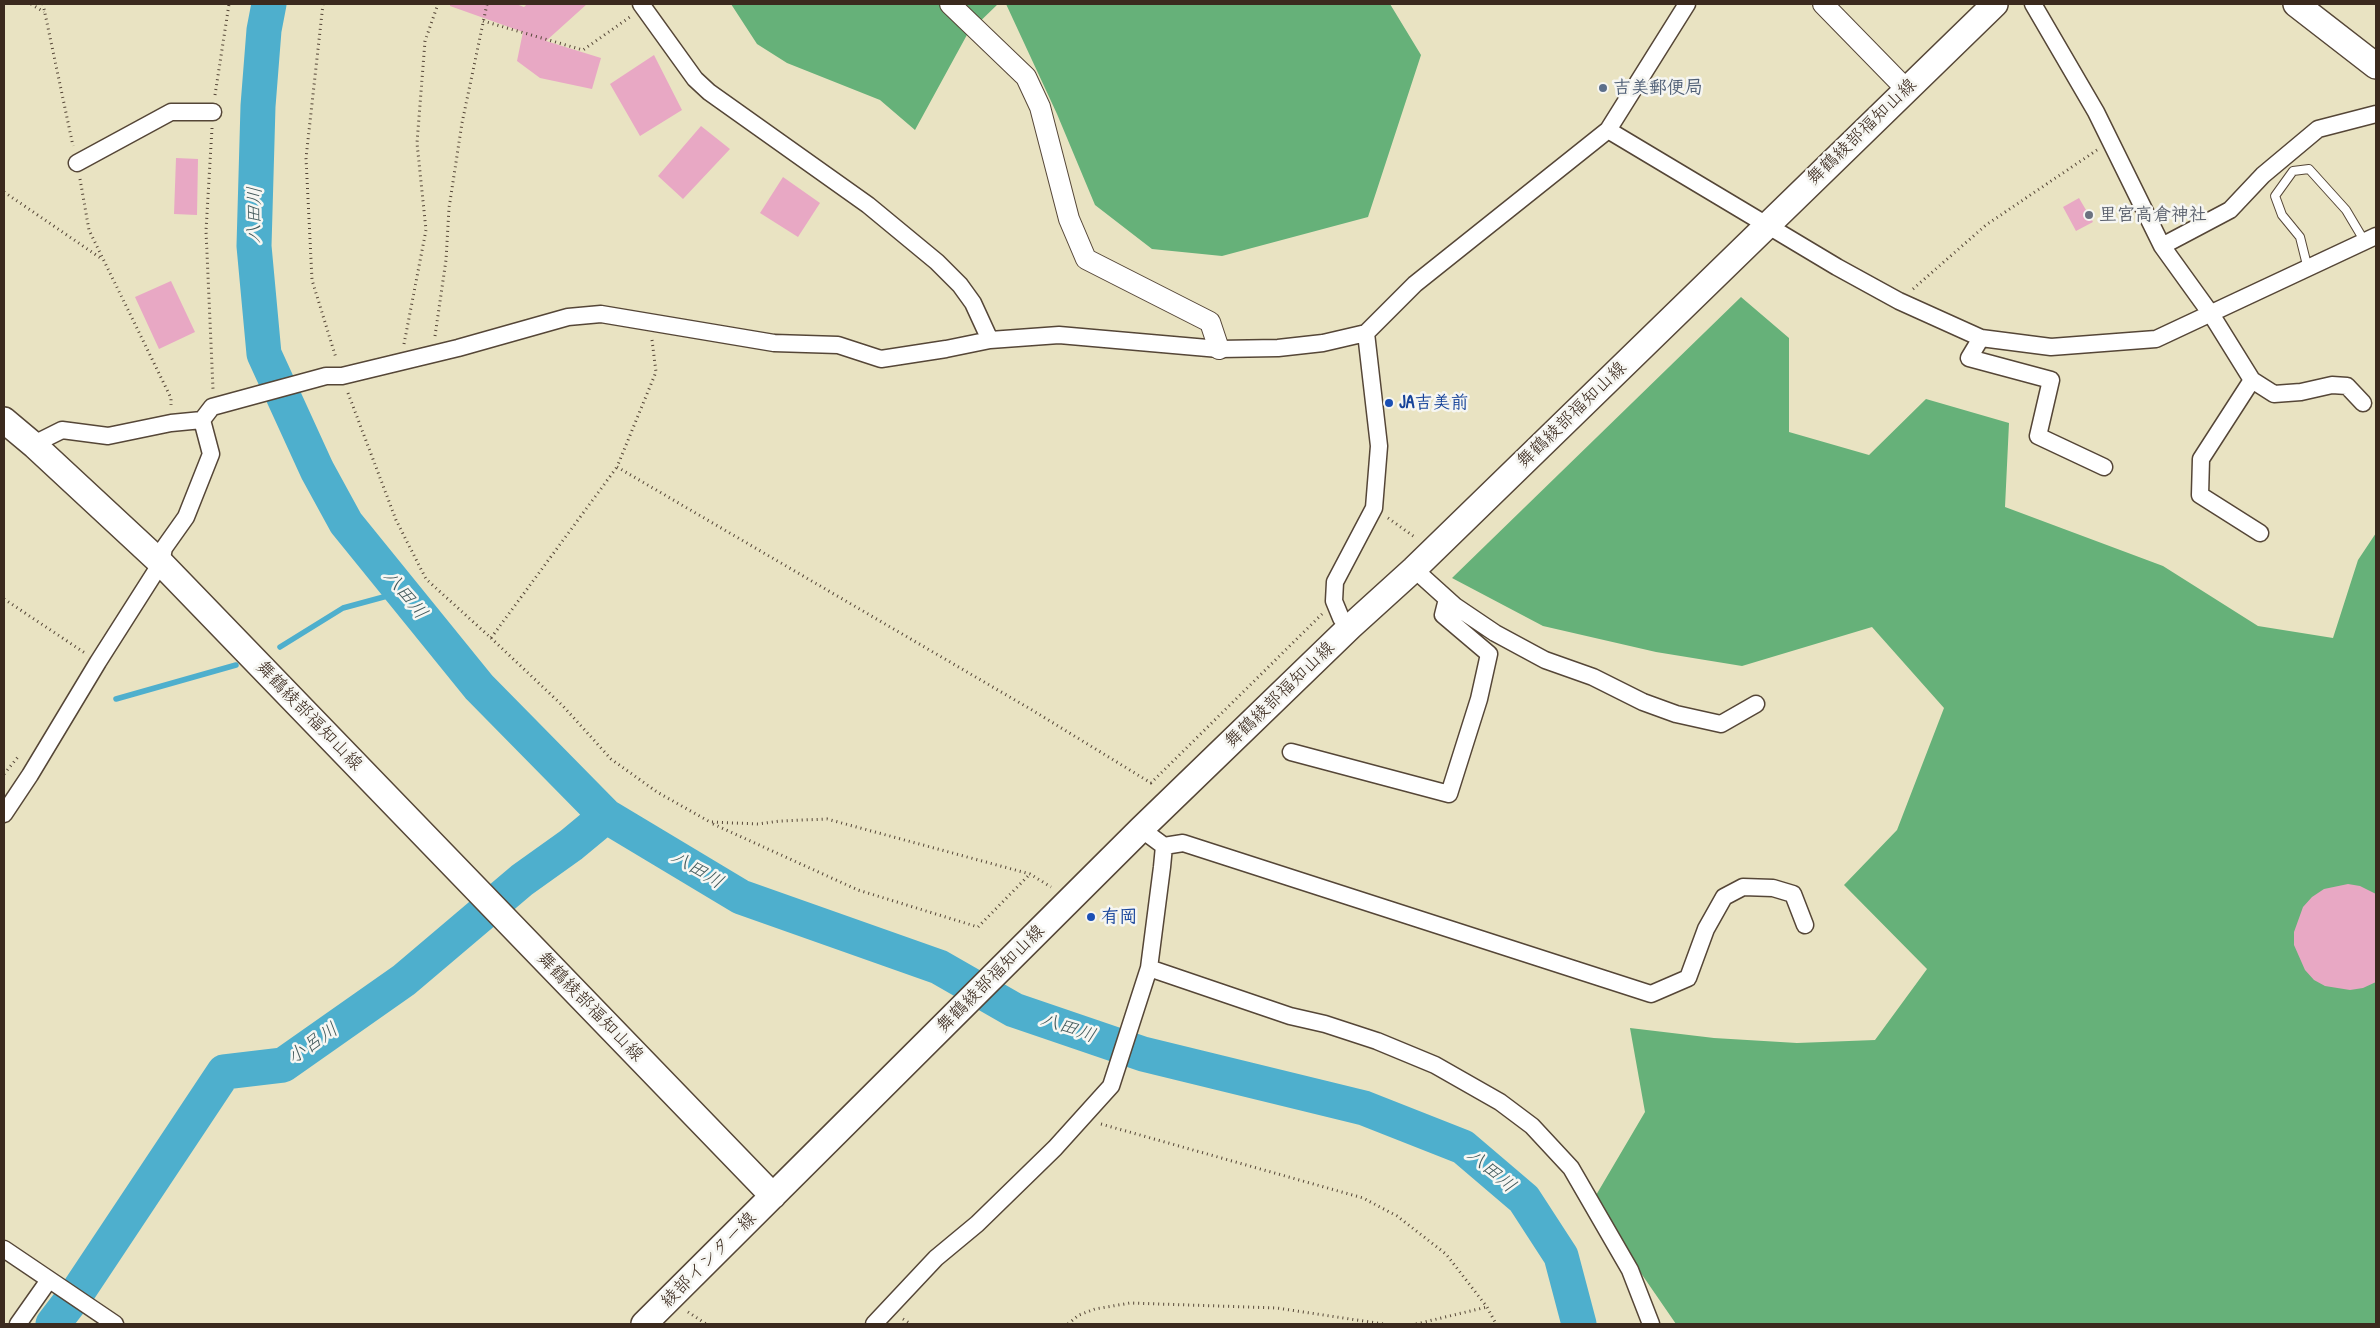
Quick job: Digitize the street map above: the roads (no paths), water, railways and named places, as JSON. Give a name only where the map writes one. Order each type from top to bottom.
[{"type":"main road","name":"舞鶴綾部福知山線","points":[[4,420],[35,446],[161,562],[773,1196],[1141,829],[1350,627],[1414,569],[1995,4]]},
{"type":"main road","points":[[2296,4],[2376,66]]},
{"type":"main road","name":"綾部インター線","points":[[644,1324],[773,1196]]},
{"type":"street","points":[[950,4],[1026,77],[1040,107],[1069,218],[1086,259],[1210,322],[1219,349]]},
{"type":"street","points":[[35,446],[42,440],[62,430],[108,436],[171,423],[202,420],[212,407],[238,398],[401,362],[568,317],[601,314],[774,343],[838,345],[881,359],[990,340],[1059,335],[1219,349],[1278,348],[1323,343],[1366,333],[1415,284],[1496,217],[1608,130],[1687,4]]},
{"type":"street","points":[[1824,4],[1906,89]]},
{"type":"street","points":[[2034,4],[2096,112],[2162,246],[2211,314],[2252,380],[2274,394],[2301,392],[2332,385],[2347,386],[2363,403]]},
{"type":"street","points":[[637,9],[709,92],[868,205],[937,262],[960,285],[973,303],[990,340]]},
{"type":"street","points":[[77,163],[171,112],[212,112]]},
{"type":"street","points":[[2162,246],[2230,210],[2263,175],[2318,129],[2376,114]]},
{"type":"street","points":[[1608,130],[1766,226],[1900,301],[1980,338],[2052,347],[2156,338],[2370,239]]},
{"type":"street","points":[[1350,627],[1341,618],[1334,601],[1335,582],[1374,508],[1379,446],[1366,333]]},
{"type":"street","points":[[1980,338],[1969,358],[2051,380],[2038,436],[2104,467]]},
{"type":"street","points":[[2252,380],[2201,459],[2200,495],[2260,533]]},
{"type":"street","points":[[4,814],[161,562],[164,548],[186,517],[211,454],[202,420]]},
{"type":"street","points":[[1414,569],[1446,599],[1495,633],[1545,660],[1593,677],[1644,702],[1676,714],[1721,724],[1736,718],[1756,704]]},
{"type":"street","points":[[1291,752],[1449,794],[1480,699],[1489,654],[1444,615],[1446,599]]},
{"type":"street","points":[[1141,829],[1164,846],[1182,843],[1651,994],[1688,978],[1706,929],[1724,897],[1743,887],[1773,888],[1793,894],[1805,925]]},
{"type":"street","points":[[874,1324],[936,1258],[977,1224],[1082,1119],[1111,1086],[1143,989],[1148,968],[1164,846]]},
{"type":"street","points":[[1148,968],[1290,1016],[1325,1024],[1377,1041],[1435,1065],[1500,1102],[1532,1126],[1571,1168],[1630,1270],[1651,1324]]},
{"type":"street","points":[[4,1249],[115,1324]]},
{"type":"street","points":[[18,1324],[54,1283]]},
{"type":"lane","points":[[2308,269],[2300,237],[2282,215],[2275,196],[2294,171],[2309,169],[2370,239]]},
{"type":"waterway","name":"八田川","points":[[269,4],[264,30],[258,106],[254,246],[264,354],[317,470],[346,523],[479,687],[606,816],[741,897],[939,967],[1014,1010],[1143,1054],[1364,1108],[1463,1147],[1524,1199],[1561,1256],[1579,1324]]},
{"type":"waterway","points":[[280,647],[343,608],[402,592]]},
{"type":"waterway","points":[[116,699],[236,665]]},
{"type":"waterway","name":"小呂川","points":[[53,1324],[79,1290],[224,1072],[283,1065],[404,980],[522,880],[571,845],[606,816]]},
{"type":"place","name":"吉美郵便局","points":[[1603,88]]},
{"type":"place","name":"里宮高倉神社","points":[[2089,215]]},
{"type":"place","name":"JA吉美前","points":[[1389,403]]},
{"type":"place","name":"有岡","points":[[1091,917]]}]
